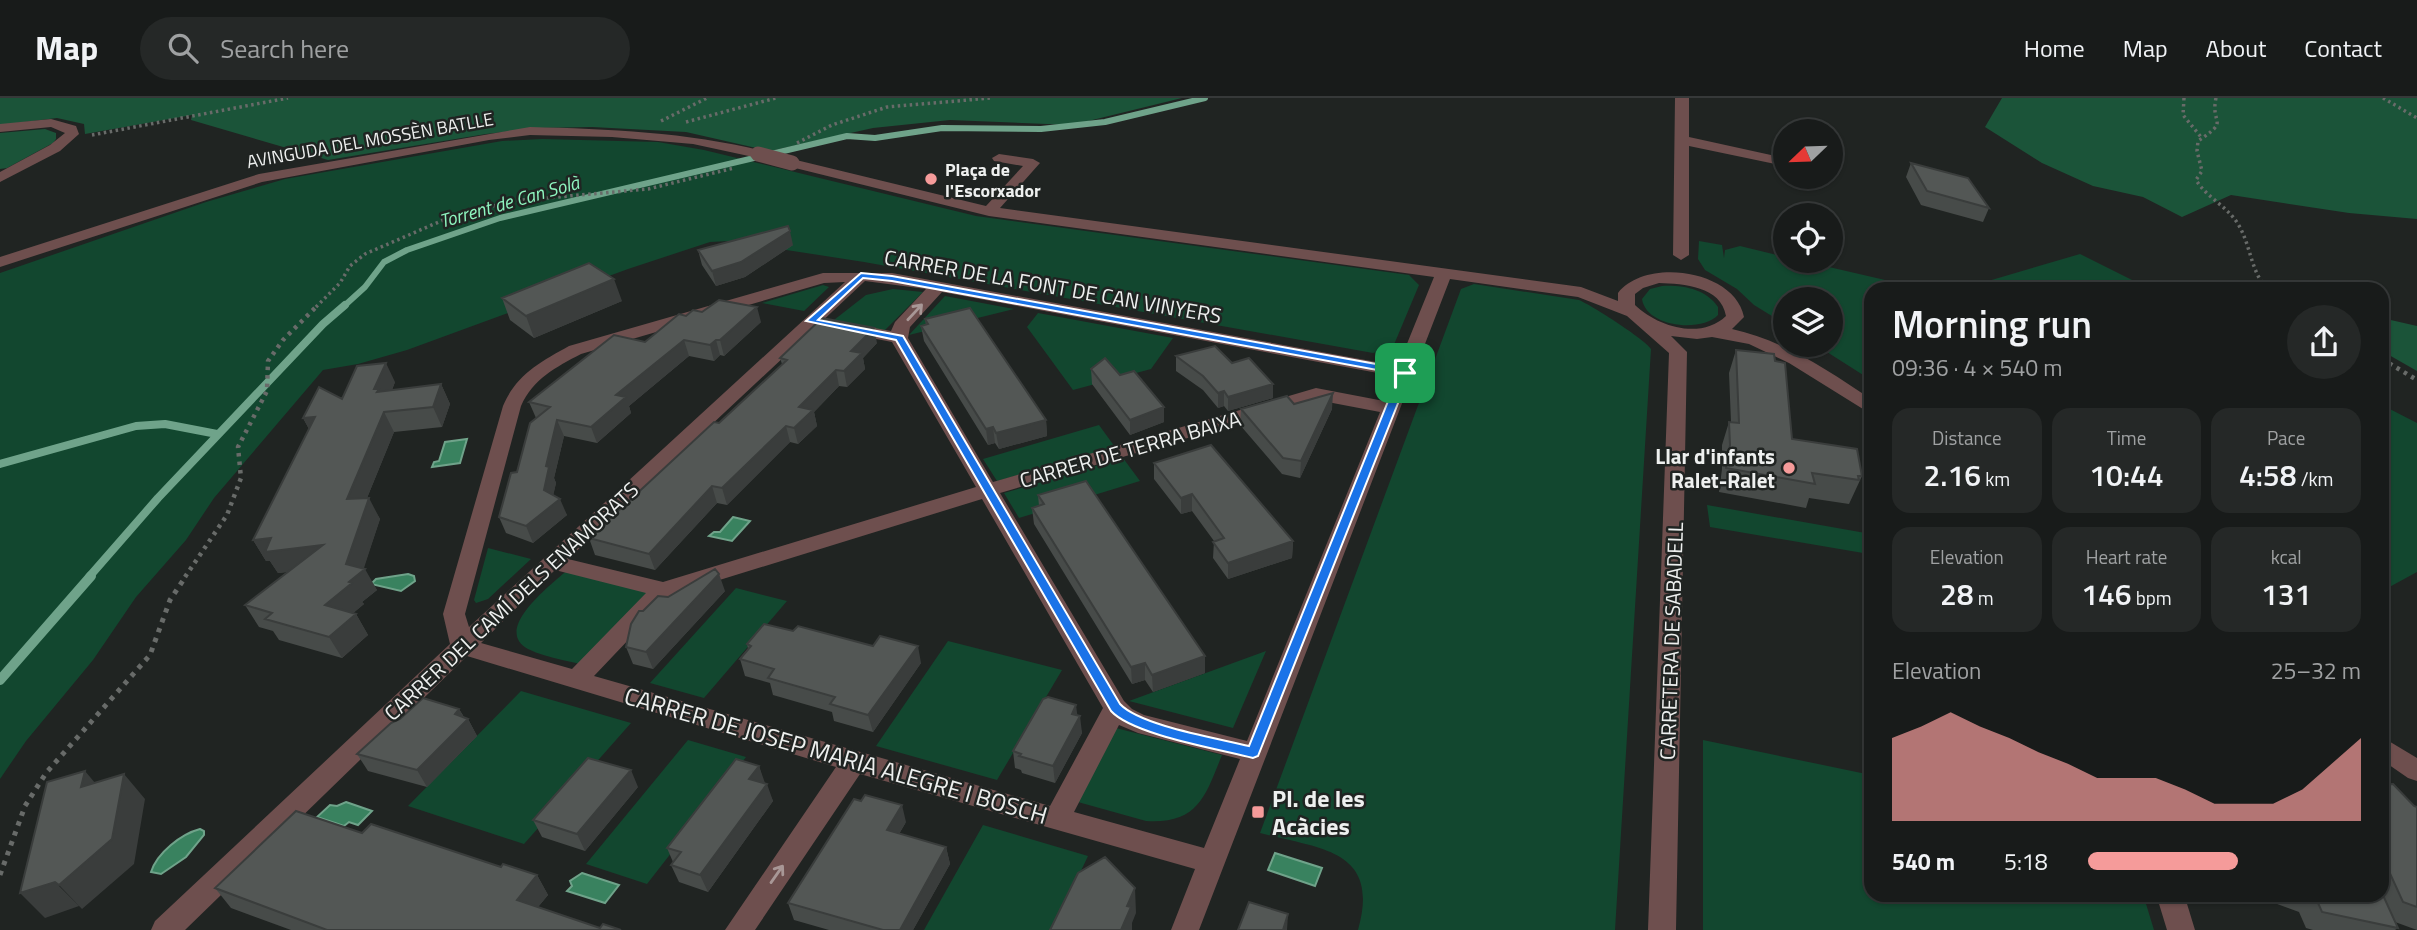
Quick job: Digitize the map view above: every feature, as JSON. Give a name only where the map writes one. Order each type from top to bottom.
[{"type":"street","points":[[1581,292],[1637,284],[1658,278],[1669,271],[1681,255],[1682,98]]},
{"type":"street","points":[[0,128],[61,124],[71,130],[67,140],[0,178]]},
{"type":"street","name":"AVINGUDA DEL MOSSÈN BATLLE","points":[[0,262],[126,223],[228,187],[298,169],[530,131],[657,136],[710,144],[989,211],[1581,292]]},
{"type":"street","points":[[1682,140],[1773,159]]},
{"type":"street","points":[[989,211],[1033,163],[999,158]]},
{"type":"street","points":[[1681,255],[1713,289]]},
{"type":"street","points":[[1185,930],[1253,752],[1444,274]]},
{"type":"street","name":"CARRER DE LA FONT DE CAN VINYERS","points":[[462,646],[454,614],[512,406],[519,390],[541,368],[593,343],[823,278],[861,276],[937,287],[1405,373]]},
{"type":"street","name":"CARRER DEL CAMÍ DELS ENAMORATS","points":[[164,930],[551,562],[861,276]]},
{"type":"street","points":[[1658,278],[1686,280],[1713,289],[1724,295],[1735,310],[1773,338]]},
{"type":"street","points":[[1637,284],[1626,293],[1625,299],[1639,317],[1678,352],[1684,351],[1705,333],[1730,324],[1735,310]]},
{"type":"street","points":[[937,287],[901,326],[899,338],[1115,708],[1123,716],[1138,723],[1253,752]]},
{"type":"street","points":[[1581,292],[1671,331],[1740,334],[1773,343]]},
{"type":"street","points":[[811,321],[899,338]]},
{"type":"street","name":"CARRETERA DE SABADELL","points":[[1662,930],[1678,352]]},
{"type":"street","points":[[1800,357],[1864,403]]},
{"type":"street","points":[[1316,394],[1330,359]]},
{"type":"street","name":"CARRER DE TERRA BAIXA","points":[[576,680],[663,590],[988,490],[1316,394],[1391,408]]},
{"type":"street","points":[[551,562],[663,590]]},
{"type":"street","name":"CARRER DE JOSEP MARIA ALEGRE I BOSCH","points":[[462,646],[854,762],[1212,862]]},
{"type":"street","points":[[1057,819],[1115,708]]},
{"type":"street","points":[[2389,752],[2417,771]]},
{"type":"street","points":[[739,930],[854,762]]},
{"type":"street","points":[[2172,902],[2181,930]]},
{"type":"path","points":[[67,140],[117,128],[288,98]]},
{"type":"path","points":[[706,98],[663,118],[655,126],[657,136],[669,127],[683,122],[776,98]]},
{"type":"path","points":[[793,146],[832,125],[887,107],[991,98]]},
{"type":"path","points":[[2184,98],[2183,115],[2201,137]]},
{"type":"path","points":[[2216,98],[2214,107],[2219,123],[2217,128],[2201,137],[2197,150],[2202,171],[2196,180],[2201,191],[2228,212],[2238,224],[2262,282]]},
{"type":"path","points":[[2383,98],[2417,118]]},
{"type":"path","points":[[0,874],[25,806],[46,773],[150,655],[170,600],[227,514],[241,478],[238,447],[267,391],[268,361],[283,341],[340,283],[344,271],[353,261],[378,246],[457,213],[526,199],[620,192],[692,179],[740,166]]},
{"type":"path","points":[[2389,363],[2417,380]]},
{"type":"shaded area","points":[[0,98],[1182,98],[1072,125],[950,120],[873,128],[770,151],[686,132],[592,127],[540,128],[486,134],[328,160],[191,120],[192,115],[85,134],[84,124],[57,118],[0,125]]},
{"type":"shaded area","points":[[2002,98],[2417,98],[2417,219],[2349,213],[2231,195],[2182,217],[2143,197],[2093,186],[2042,163],[1985,127]]},
{"type":"shaded area","points":[[45,129],[56,133],[53,143],[7,168],[0,169],[0,133]]},
{"type":"shaded area","points":[[542,139],[658,142],[704,150],[976,216],[1409,275],[1419,285],[1393,347],[1373,353],[864,262],[729,241],[710,242],[407,350],[358,364],[323,370],[214,498],[186,540],[136,597],[93,660],[26,741],[0,779],[0,273],[206,202],[285,179],[502,141]]},
{"type":"shaded area","points":[[1699,241],[1722,245],[1724,258],[1725,250],[1740,246],[1773,254],[1773,273],[1843,273],[1843,270],[1894,282],[1864,282],[1864,376],[1835,357],[1843,357],[1843,287],[1773,287],[1773,317],[1754,305],[1737,289],[1705,270],[1698,259]]},
{"type":"shaded area","points":[[2080,254],[2136,282],[1985,282]]},
{"type":"shaded area","points":[[1474,284],[1579,300],[1606,315],[1651,349],[1615,930],[1358,930],[1363,903],[1361,883],[1353,868],[1340,857],[1323,849],[1260,833],[1461,289]]},
{"type":"shaded area","points":[[823,285],[829,287],[804,311],[762,303]]},
{"type":"shaded area","points":[[1662,286],[1686,287],[1701,292],[1718,307],[1718,315],[1710,321],[1688,325],[1663,321],[1653,316],[1642,299],[1650,289]]},
{"type":"shaded area","points":[[893,289],[923,292],[885,330],[825,327],[866,295]]},
{"type":"shaded area","points":[[945,296],[1014,309],[909,335]]},
{"type":"shaded area","points":[[1038,313],[1173,338],[1151,369],[1073,390],[1027,327]]},
{"type":"shaded area","points":[[2389,320],[2417,326],[2417,371],[2389,355]]},
{"type":"shaded area","points":[[2389,409],[2417,423],[2417,572],[2389,587]]},
{"type":"shaded area","points":[[1099,425],[1115,447],[997,481],[983,459]]},
{"type":"shaded area","points":[[467,439],[460,463],[432,467],[434,462],[439,461],[445,442]]},
{"type":"shaded area","points":[[1123,458],[1140,481],[1019,518],[1004,493]]},
{"type":"shaded area","points":[[1707,505],[1864,533],[1864,553],[1710,527]]},
{"type":"shaded area","points":[[733,517],[750,521],[732,541],[709,536],[720,532]]},
{"type":"shaded area","points":[[488,548],[531,559],[488,599],[476,603],[474,600]]},
{"type":"shaded area","points":[[577,562],[667,595],[598,668],[553,658],[528,649],[518,640],[517,629],[522,616],[544,591]]},
{"type":"shaded area","points":[[408,574],[414,576],[415,581],[401,591],[371,584],[376,579]]},
{"type":"shaded area","points":[[736,588],[787,601],[704,698],[650,683]]},
{"type":"shaded area","points":[[948,641],[1062,670],[997,780],[876,746]]},
{"type":"shaded area","points":[[1266,651],[1233,728],[1129,701]]},
{"type":"shaded area","points":[[521,691],[631,723],[524,844],[408,806]]},
{"type":"shaded area","points":[[1112,727],[1222,755],[1197,805],[1177,818],[1146,821],[1060,797]]},
{"type":"shaded area","points":[[688,740],[746,757],[647,884],[586,864]]},
{"type":"shaded area","points":[[1703,740],[1864,774],[1864,902],[2145,902],[2154,930],[1703,930]]},
{"type":"shaded area","points":[[346,802],[372,811],[358,825],[349,822],[344,826],[317,817],[330,805],[337,806]]},
{"type":"shaded area","points":[[983,825],[1088,856],[1053,930],[924,930]]},
{"type":"shaded area","points":[[200,829],[204,831],[204,835],[186,857],[161,874],[151,872],[171,845]]},
{"type":"shaded area","points":[[1275,853],[1322,868],[1315,886],[1268,870]]},
{"type":"shaded area","points":[[582,873],[619,885],[605,903],[567,891],[572,886],[570,881]]},
{"type":"building","points":[[1911,163],[1968,178],[1989,208],[1927,191]]},
{"type":"building","points":[[788,226],[790,231],[741,262],[712,271],[698,250]]},
{"type":"building","points":[[589,263],[614,279],[526,316],[502,298]]},
{"type":"building","points":[[719,300],[757,307],[720,340],[710,345],[684,340],[616,395],[626,397],[591,427],[557,420],[546,466],[549,467],[544,490],[560,499],[526,526],[499,517],[511,473],[517,472],[530,423],[550,407],[529,402],[614,335],[645,342],[679,314],[686,316],[693,310],[702,312]]},
{"type":"building","points":[[970,308],[1046,420],[996,433],[993,427],[986,429],[921,326],[928,324],[925,319]]},
{"type":"building","points":[[822,318],[874,328],[851,351],[862,353],[844,371],[836,370],[799,407],[813,410],[794,428],[786,426],[722,488],[712,486],[649,554],[589,538],[714,422],[719,423],[787,360],[780,358]]},
{"type":"building","points":[[1215,346],[1232,363],[1249,358],[1273,384],[1228,397],[1224,391],[1218,393],[1203,376],[1176,356]]},
{"type":"building","points":[[1736,350],[1773,354],[1775,361],[1785,363],[1792,439],[1857,449],[1862,476],[1858,476],[1859,480],[1812,473],[1815,484],[1726,468],[1730,445],[1729,422],[1739,423]]},
{"type":"building","points":[[1105,358],[1120,375],[1134,371],[1164,407],[1130,420],[1091,369]]},
{"type":"building","points":[[386,363],[374,389],[379,389],[377,392],[441,384],[433,407],[384,412],[347,499],[369,498],[346,564],[365,569],[325,605],[356,614],[329,637],[265,619],[272,613],[245,605],[323,545],[265,552],[271,538],[253,540],[315,417],[303,418],[319,387],[342,399],[357,366]]},
{"type":"building","points":[[1333,393],[1301,461],[1283,458],[1241,409],[1287,396],[1294,404]]},
{"type":"building","points":[[1211,445],[1293,541],[1228,563],[1213,542],[1224,538],[1192,494],[1181,498],[1154,463]]},
{"type":"building","points":[[1086,481],[1205,656],[1152,675],[1145,663],[1131,667],[1032,508],[1044,504],[1038,495]]},
{"type":"building","points":[[715,569],[719,574],[646,652],[626,647],[631,624],[639,611],[643,611],[658,596],[668,597]]},
{"type":"building","points":[[764,624],[793,631],[798,626],[873,646],[880,636],[918,646],[868,715],[830,704],[835,697],[768,678],[774,669],[740,659],[751,646],[747,644]]},
{"type":"building","points":[[1048,697],[1076,705],[1072,714],[1080,716],[1053,766],[1019,756],[1021,754],[1013,751],[1043,699]]},
{"type":"building","points":[[423,698],[459,709],[455,714],[468,719],[417,770],[357,754],[391,723],[400,719]]},
{"type":"building","points":[[588,758],[631,770],[577,834],[533,820]]},
{"type":"building","points":[[736,759],[759,766],[749,779],[767,784],[700,875],[671,865],[681,852],[667,848]]},
{"type":"building","points":[[85,771],[81,787],[124,774],[112,839],[59,885],[55,882],[20,893],[47,782]]},
{"type":"building","points":[[2389,784],[2393,784],[2417,807],[2417,907],[2403,902],[2389,871]]},
{"type":"building","points":[[865,795],[902,805],[887,830],[946,847],[900,930],[883,930],[788,903],[854,799],[861,801]]},
{"type":"building","points":[[296,811],[362,833],[371,824],[501,867],[503,864],[537,875],[517,900],[600,928],[603,924],[621,930],[327,930],[215,888]]},
{"type":"building","points":[[1105,857],[1135,888],[1127,906],[1131,907],[1121,930],[1050,930],[1078,873]]},
{"type":"building","points":[[1249,902],[1288,914],[1283,930],[1238,930]]},
{"type":"building","points":[[2318,902],[2386,902],[2398,928],[2322,912]]},
{"type":"waterway","name":"Torrent de Can Solà","points":[[343,307],[365,287],[384,262],[407,250],[500,218],[847,136],[875,138],[942,128],[1041,129],[1105,122],[1205,98]]},
{"type":"waterway","name":"Torrent de Can Solà","points":[[89,577],[158,498],[323,324],[345,305]]},
{"type":"waterway","points":[[0,464],[136,426],[165,424],[217,434]]},
{"type":"waterway","name":"Torrent de Can Solà","points":[[0,680],[91,576]]},
{"type":"place","name":"Plaça de l'Escorxador","points":[[931,179]]},
{"type":"place","name":"Llar d'infants Ralet-Ralet","points":[[1789,468]]},
{"type":"place","name":"Pl. de les Acàcies","points":[[1258,812]]},
{"type":"route","points":[[861,276],[892,278],[1405,373],[1253,752],[1138,723],[1123,716],[1115,708],[899,338],[811,321],[861,276]]}]
